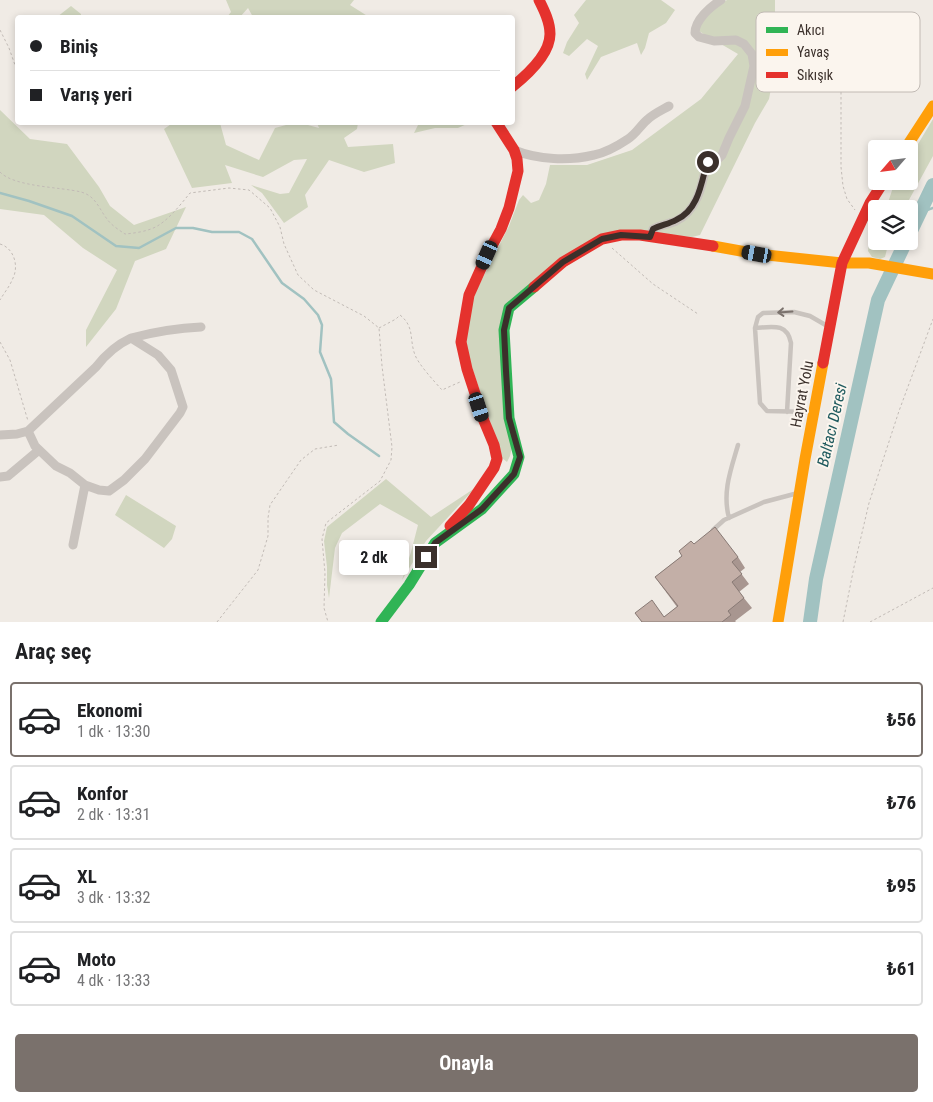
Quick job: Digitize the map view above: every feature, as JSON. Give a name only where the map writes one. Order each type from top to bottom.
[{"type":"street","points":[[515,85],[537,64],[546,49],[550,37],[550,27],[539,0]]},
{"type":"street","points":[[650,237],[653,229],[678,220],[689,212],[697,198],[708,162],[716,160],[722,155],[745,106],[754,66],[752,54],[744,44],[736,40],[714,41],[699,37],[695,33],[695,26],[721,0]]},
{"type":"street","points":[[514,150],[526,155],[550,158],[594,155],[629,139],[647,119],[669,106]]},
{"type":"street","points":[[911,140],[933,106]]},
{"type":"street","points":[[381,622],[409,585],[435,543],[469,505],[494,468],[497,459],[494,445],[470,378],[461,342],[469,295],[501,229],[509,208],[518,171],[514,150],[498,125]]},
{"type":"street","name":"Hayrat Yolu","points":[[778,622],[842,263],[870,203],[878,190]]},
{"type":"street","points":[[435,543],[482,509],[514,474],[520,457],[509,418],[506,380],[504,330],[509,308],[563,262],[602,239],[621,235],[650,237],[698,243],[757,254],[842,263],[869,263],[933,274]]},
{"type":"street","points":[[0,435],[28,431],[119,344],[131,338],[163,331],[201,327]]},
{"type":"street","points":[[28,431],[39,450],[56,466],[70,473],[85,485],[109,491],[124,480],[145,459],[183,407],[172,370],[158,355],[131,338]]},
{"type":"street","points":[[0,477],[8,476],[39,450]]},
{"type":"street","points":[[73,545],[85,485]]},
{"type":"lane","points":[[814,412],[767,411],[760,403],[755,328],[758,317],[763,314],[794,312],[810,316],[830,328]]},
{"type":"lane","points":[[755,328],[774,327],[783,329],[789,335],[791,343],[787,412]]},
{"type":"lane","points":[[729,518],[726,507],[726,487],[738,445]]},
{"type":"lane","points":[[711,532],[724,520],[764,502],[800,492]]},
{"type":"path","points":[[0,30],[15,65]]},
{"type":"path","points":[[841,92],[841,167],[843,186],[847,199],[862,222]]},
{"type":"path","points":[[0,172],[4,176],[28,184],[83,193],[96,202],[108,221],[125,234],[137,233],[158,226],[190,194],[229,188],[249,190],[270,208],[280,227],[284,244],[298,275],[314,290],[364,316],[378,328],[392,460],[380,481],[326,523],[322,539],[325,573],[324,608],[328,622]]},
{"type":"path","points":[[602,239],[653,284],[698,314]]},
{"type":"path","points":[[0,244],[6,246],[13,255],[16,268],[14,277],[0,300]]},
{"type":"path","points":[[378,328],[400,315],[406,320],[411,331],[415,356],[442,390],[470,378]]},
{"type":"path","points":[[843,622],[870,503],[899,411],[933,319]]},
{"type":"path","points":[[0,342],[10,360],[28,423],[28,431]]},
{"type":"path","points":[[217,622],[258,570],[268,536],[270,505],[301,460],[315,449],[339,445]]},
{"type":"path","points":[[870,622],[933,588]]},
{"type":"green space","points":[[226,0],[354,0],[350,5],[366,15],[252,15],[248,8],[242,15],[229,15],[231,12]]},
{"type":"green space","points":[[586,0],[661,0],[675,10],[666,23],[649,33],[641,55],[637,43],[601,57],[587,80],[585,74],[598,46],[587,39],[569,56],[563,53],[567,42],[579,23],[574,15]]},
{"type":"green space","points":[[727,0],[775,0],[775,12],[756,12],[756,92],[770,92],[769,99],[755,123],[700,235],[692,237],[622,231],[508,303],[512,447],[507,462],[502,458],[464,343],[471,301],[509,226],[519,200],[523,195],[531,203],[539,200],[546,184],[550,165],[587,165],[632,150],[701,99],[738,54],[697,30],[709,13]]},
{"type":"green space","points":[[71,6],[81,14],[81,15],[60,15]]},
{"type":"green space","points":[[0,110],[30,139],[67,144],[99,187],[110,206],[134,225],[186,207],[166,249],[135,261],[116,309],[86,347],[86,330],[117,270],[83,248],[44,215],[0,209]]},
{"type":"green space","points":[[933,119],[933,156],[918,183],[918,144]]},
{"type":"green space","points":[[170,125],[221,125],[226,145],[259,160],[275,128],[286,125],[308,125],[319,128],[318,125],[358,125],[357,129],[344,138],[348,147],[393,144],[395,163],[364,172],[329,160],[305,195],[308,207],[284,223],[262,193],[251,185],[280,194],[289,193],[307,159],[294,160],[263,177],[225,165],[232,183],[192,188],[164,129]]},
{"type":"green space","points":[[418,125],[465,125],[458,128],[435,128],[414,133]]},
{"type":"green space","points":[[892,190],[914,190],[909,200],[889,200]]},
{"type":"green space","points":[[887,250],[885,257],[880,259],[872,257],[868,251]]},
{"type":"green space","points":[[386,479],[431,517],[475,488],[426,541],[402,580],[418,525],[380,504],[342,533],[335,548],[329,598],[324,541],[327,527]]},
{"type":"green space","points":[[126,495],[176,526],[172,539],[164,548],[115,515]]},
{"type":"building","points":[[715,527],[738,557],[732,562],[742,574],[732,582],[744,598],[728,611],[731,615],[722,622],[642,622],[635,613],[652,600],[664,617],[678,606],[655,577],[682,556],[679,551],[691,541],[694,544]]},
{"type":"waterway","name":"Baltacı Deresi","points":[[918,216],[933,185]]},
{"type":"waterway","points":[[0,193],[72,216],[116,246],[139,248],[176,228],[193,228],[212,232],[239,232],[252,239],[282,283],[304,299],[318,315],[322,325],[320,352],[331,379],[334,422],[379,456]]},
{"type":"waterway","points":[[919,213],[933,208]]},
{"type":"waterway","name":"Baltacı Deresi","points":[[810,622],[816,579],[878,300],[902,250]]},
{"type":"traffic: fast","points":[[381,622],[409,585],[435,543],[482,509],[514,474],[519,457],[509,418],[504,330],[509,308],[534,287]]},
{"type":"traffic: slow","points":[[911,140],[933,106]]},
{"type":"traffic: slow","points":[[713,246],[757,254],[842,263],[869,263],[933,274]]},
{"type":"traffic: slow","points":[[778,622],[823,363]]},
{"type":"traffic: jam","points":[[515,84],[537,64],[549,42],[549,25],[539,0]]},
{"type":"traffic: jam","points":[[450,526],[469,505],[494,468],[497,459],[494,445],[467,369],[461,342],[469,295],[501,229],[509,208],[518,171],[514,150],[498,125]]},
{"type":"traffic: jam","points":[[823,363],[842,263],[870,203],[878,190]]},
{"type":"traffic: jam","points":[[534,287],[563,262],[602,239],[621,235],[640,235],[713,246]]},
{"type":"route","points":[[426,557],[435,543],[482,509],[514,474],[520,457],[509,418],[504,330],[509,308],[563,262],[602,239],[621,235],[650,237],[653,229],[678,220],[689,212],[697,198],[708,162]]}]
